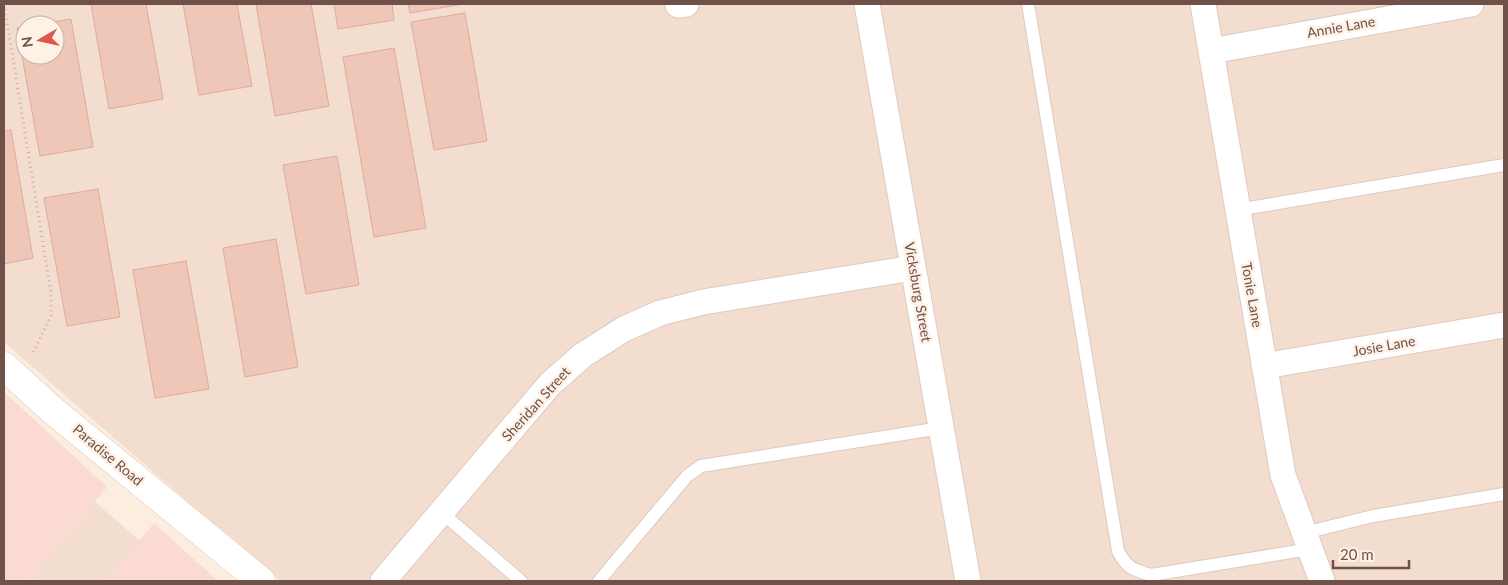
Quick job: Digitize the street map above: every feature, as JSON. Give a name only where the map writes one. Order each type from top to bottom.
[{"type":"main road","name":"Paradise Road","points":[[12,373],[51,409],[261,581]]},
{"type":"street","name":"Vicksburg Street","points":[[867,4],[968,581]]},
{"type":"street","name":"Tonie Lane","points":[[1203,4],[1283,475],[1322,581]]},
{"type":"street","name":"Annie Lane","points":[[1211,51],[1471,4]]},
{"type":"street","name":"Sheridan Street","points":[[383,581],[550,384],[583,355],[624,328],[660,313],[703,302],[913,268]]},
{"type":"street","name":"Josie Lane","points":[[1264,366],[1504,324]]},
{"type":"lane","points":[[1028,4],[1118,551],[1124,563],[1132,569],[1151,575],[1307,541],[1373,516],[1504,494]]},
{"type":"lane","points":[[1237,210],[1504,166]]},
{"type":"lane","points":[[599,581],[687,476],[701,466],[941,428]]},
{"type":"lane","points":[[442,512],[521,581]]},
{"type":"path","points":[[4,4],[51,293],[51,316],[12,373]]},
{"type":"shaded area","points":[[4,4],[1504,4],[1504,581],[281,581],[4,342]]},
{"type":"shaded area","points":[[4,392],[107,487],[29,581],[4,581]]},
{"type":"shaded area","points":[[95,502],[140,541],[106,581],[29,581]]},
{"type":"shaded area","points":[[154,523],[218,581],[106,581]]},
{"type":"building","points":[[91,4],[146,4],[163,99],[109,109]]},
{"type":"building","points":[[183,4],[237,4],[252,86],[199,95]]},
{"type":"building","points":[[256,4],[311,4],[329,106],[275,116]]},
{"type":"building","points":[[334,4],[392,4],[394,20],[338,29]]},
{"type":"building","points":[[408,4],[463,4],[410,13]]},
{"type":"building","points":[[465,13],[487,141],[434,150],[411,22]]},
{"type":"building","points":[[71,19],[93,147],[40,156],[24,65],[65,65],[65,20]]},
{"type":"building","points":[[394,48],[426,228],[374,237],[343,57]]},
{"type":"building","points":[[11,130],[33,258],[4,264],[4,131]]},
{"type":"building","points":[[337,156],[359,285],[306,294],[283,165]]},
{"type":"building","points":[[98,189],[120,317],[67,326],[44,198]]},
{"type":"building","points":[[276,239],[298,367],[245,377],[223,248]]},
{"type":"building","points":[[186,261],[209,389],[155,398],[133,270]]}]
